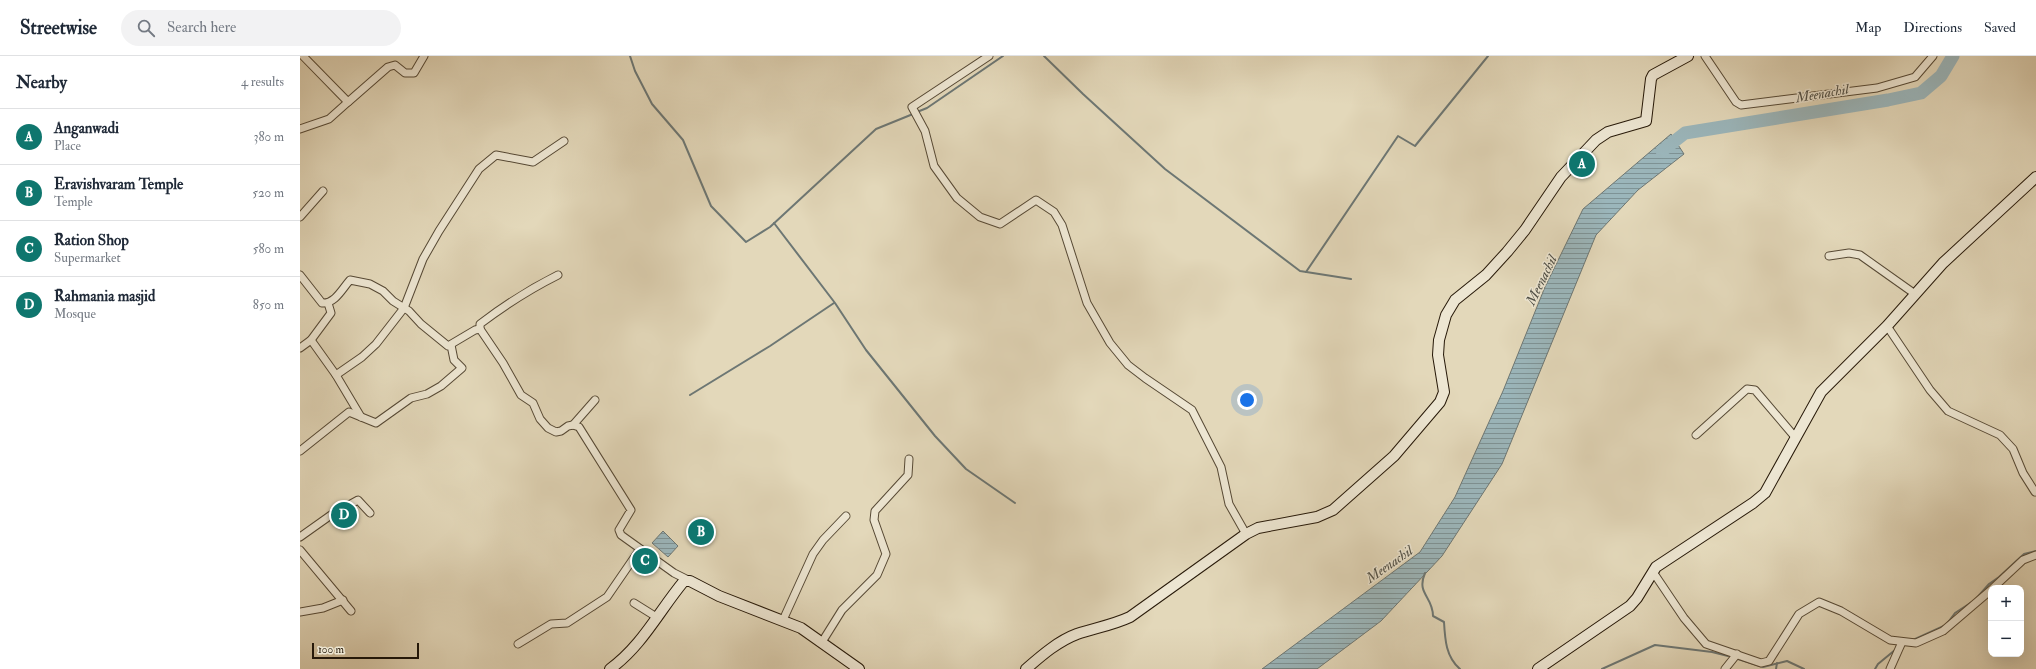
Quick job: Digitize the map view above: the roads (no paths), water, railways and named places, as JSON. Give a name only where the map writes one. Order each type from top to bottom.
[{"type":"main road","points":[[1026,669],[1058,644],[1076,634],[1119,622],[1130,617],[1246,534],[1271,525],[1324,515],[1333,510],[1394,456],[1440,402],[1444,392],[1438,355],[1439,340],[1446,315],[1455,300],[1486,275],[1507,252],[1525,230],[1561,177],[1596,140],[1608,132],[1646,121],[1651,79],[1653,75],[1688,56]]},
{"type":"main road","points":[[1538,669],[1630,606],[1637,598],[1656,567],[1753,503],[1765,493],[1821,392],[1887,326],[1943,262],[2036,177]]},
{"type":"main road","points":[[610,669],[625,658],[658,618],[684,581],[690,581],[719,596],[801,628],[859,669]]},
{"type":"street","points":[[303,56],[348,102]]},
{"type":"street","points":[[300,129],[329,119],[388,67],[395,65],[405,72],[414,73],[424,56]]},
{"type":"street","points":[[989,56],[912,107],[925,131],[934,166],[957,198],[980,217],[1000,224],[1036,200],[1054,212],[1062,225],[1087,303],[1110,343],[1128,364],[1144,378],[1192,410],[1221,467],[1229,504],[1246,534]]},
{"type":"street","points":[[1705,56],[1736,102],[1741,105],[1877,88],[1915,77],[1933,56]]},
{"type":"street","points":[[336,375],[362,357],[376,344],[404,308],[422,259],[478,169],[496,155],[533,162],[564,141]]},
{"type":"street","points":[[300,217],[323,191]]},
{"type":"street","points":[[1830,256],[1849,254],[1860,255],[1915,294]]},
{"type":"street","points":[[300,275],[322,303],[328,304],[350,280],[370,284],[383,291],[409,311],[448,346],[475,330],[480,329]]},
{"type":"street","points":[[558,275],[525,292],[494,313],[480,324],[480,329],[503,363],[521,395],[533,403],[540,419],[548,428],[556,432],[561,431],[568,426],[574,425],[579,427],[631,510],[619,530],[621,535],[674,573],[690,581]]},
{"type":"street","points":[[300,348],[311,340],[331,313],[328,304]]},
{"type":"street","points":[[1887,326],[1930,390],[1948,411],[2000,435],[2013,449],[2023,473],[2035,492]]},
{"type":"street","points":[[311,340],[336,375],[361,417]]},
{"type":"street","points":[[300,451],[349,412],[376,423],[412,398],[427,394],[446,382],[462,368],[454,360],[450,345]]},
{"type":"street","points":[[1696,435],[1747,389],[1755,390],[1795,437]]},
{"type":"street","points":[[574,425],[595,400]]},
{"type":"street","points":[[822,642],[842,610],[877,575],[886,554],[874,520],[875,511],[908,474],[909,460]]},
{"type":"street","points":[[300,537],[331,515],[358,500],[370,513]]},
{"type":"street","points":[[783,620],[800,579],[817,546],[846,516]]},
{"type":"street","points":[[518,644],[551,624],[567,623],[608,597],[640,549]]},
{"type":"street","points":[[300,550],[352,611]]},
{"type":"street","points":[[1996,585],[2023,560],[2036,555]]},
{"type":"street","points":[[1653,572],[1684,618],[1706,644],[1761,663],[1769,661],[1799,614],[1819,602],[1841,611],[1890,640],[1916,643],[1943,631],[1988,592]]},
{"type":"street","points":[[300,612],[323,608],[343,600]]},
{"type":"street","points":[[634,603],[658,618]]},
{"type":"street","points":[[1890,669],[1902,642]]},
{"type":"street","points":[[1724,669],[1737,654]]},
{"type":"water","points":[[1671,134],[1684,154],[1638,190],[1596,235],[1502,464],[1442,556],[1381,621],[1317,669],[1262,669],[1420,552],[1455,497],[1503,391],[1545,287],[1583,209]]},
{"type":"water","points":[[663,531],[678,546],[668,557],[652,543]]},
{"type":"waterway","points":[[630,56],[635,71],[652,104],[683,140],[711,206],[746,242],[770,227],[876,129],[913,114]]},
{"type":"waterway","points":[[917,112],[927,108],[1003,56]]},
{"type":"waterway","points":[[1044,56],[1165,169],[1300,271],[1351,279]]},
{"type":"waterway","points":[[1306,272],[1398,136],[1415,146],[1488,56]]},
{"type":"waterway","name":"Meenachil","points":[[1662,151],[1685,133],[1888,100],[1921,93],[1941,76],[1953,56]]},
{"type":"waterway","points":[[774,223],[835,303],[866,350],[935,436],[966,469],[1015,503]]},
{"type":"waterway","points":[[690,395],[770,346],[834,303]]},
{"type":"waterway","points":[[1913,640],[1946,625],[1955,613],[1975,600],[1989,584],[2024,554],[2036,551]]},
{"type":"waterway","points":[[1425,573],[1422,586],[1432,609],[1433,616],[1444,622],[1449,654],[1460,669]]},
{"type":"waterway","points":[[1602,669],[1655,645],[1712,652],[1728,656]]},
{"type":"waterway","points":[[1875,669],[1878,664],[1895,650]]},
{"type":"waterway","points":[[1738,659],[1763,667],[1787,661],[1804,669]]},
{"type":"waterway","points":[[1776,669],[1777,663]]},
{"type":"place","name":"Anganwadi","points":[[1582,164]]},
{"type":"place","name":"Rahmania masjid","points":[[344,515]]},
{"type":"place","name":"Eravishvaram Temple","points":[[701,532]]},
{"type":"place","name":"Ration Shop","points":[[645,561]]}]
